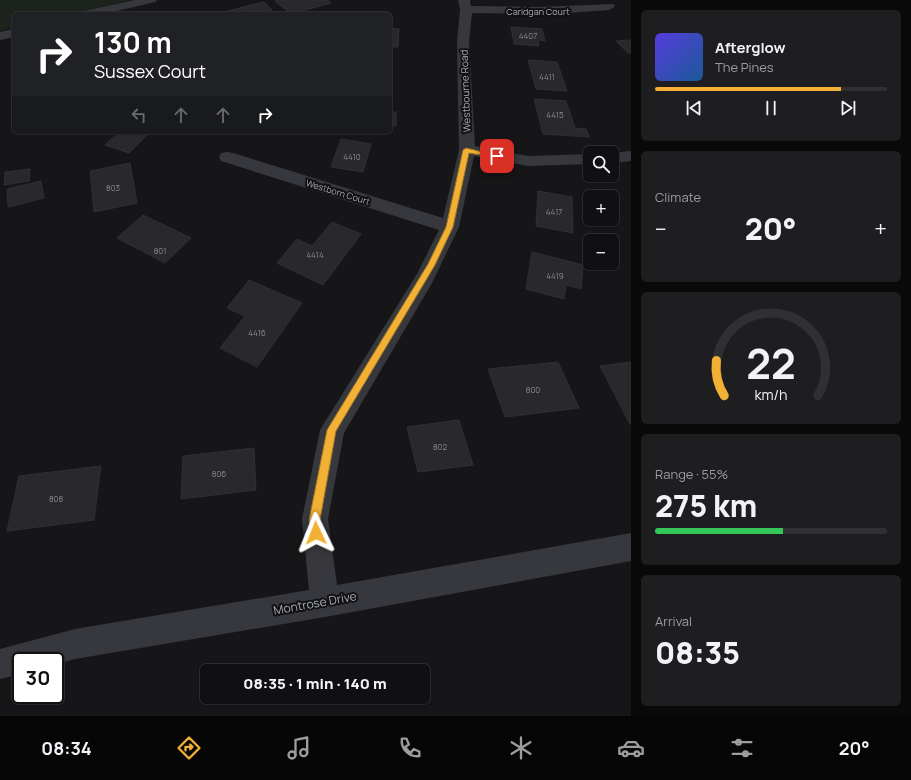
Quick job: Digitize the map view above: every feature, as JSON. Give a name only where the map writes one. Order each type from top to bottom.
[{"type":"street","points":[[97,12],[151,0]]},
{"type":"street","name":"Caridgan Court","points":[[465,5],[522,12],[581,10],[609,6]]},
{"type":"street","name":"Westbourne Road","points":[[325,602],[315,520],[332,430],[425,278],[450,227],[466,150],[463,42],[465,5]]},
{"type":"street","points":[[0,36],[12,33]]},
{"type":"street","points":[[466,150],[528,161],[583,159]]},
{"type":"street","points":[[619,157],[631,156]]},
{"type":"street","name":"Westborn Court","points":[[227,157],[450,227]]},
{"type":"street","name":"Montrose Drive","points":[[0,664],[75,644],[325,602],[631,547]]},
{"type":"shaded area","points":[[0,0],[132,0],[80,12],[12,12],[12,28],[0,31]]},
{"type":"building","points":[[327,0],[331,3],[298,12],[289,12],[275,1]]},
{"type":"building","points":[[264,2],[272,10],[264,12],[223,12]]},
{"type":"building","points":[[511,27],[542,29],[545,41],[538,40],[539,46],[514,44]]},
{"type":"building","points":[[392,28],[399,29],[398,47],[392,47]]},
{"type":"building","points":[[631,40],[631,53],[628,53],[616,41]]},
{"type":"building","points":[[528,60],[557,62],[567,91],[536,89]]},
{"type":"building","points":[[534,99],[566,101],[575,128],[586,129],[589,137],[543,134]]},
{"type":"building","points":[[392,112],[396,112],[396,126],[392,126]]},
{"type":"building","points":[[117,134],[148,134],[129,153],[105,145]]},
{"type":"building","points":[[341,139],[371,144],[363,172],[331,167]]},
{"type":"building","points":[[130,163],[137,203],[94,212],[90,171]]},
{"type":"building","points":[[30,169],[29,181],[4,185],[5,172]]},
{"type":"building","points":[[41,181],[44,198],[8,207],[7,189]]},
{"type":"building","points":[[538,191],[572,197],[573,233],[536,226]]},
{"type":"building","points":[[143,215],[191,238],[165,263],[117,238]]},
{"type":"building","points":[[332,222],[361,234],[323,285],[277,263],[297,239],[312,246]]},
{"type":"building","points":[[532,252],[583,265],[581,289],[566,285],[564,299],[526,289]]},
{"type":"building","points":[[249,280],[302,303],[257,367],[220,348],[245,316],[227,308]]},
{"type":"building","points":[[558,362],[579,408],[505,417],[488,369]]},
{"type":"building","points":[[631,362],[631,424],[630,424],[600,366]]},
{"type":"building","points":[[459,420],[473,465],[418,472],[407,427]]},
{"type":"building","points":[[254,448],[256,490],[181,499],[183,456]]},
{"type":"building","points":[[101,466],[94,520],[7,531],[19,476]]},
{"type":"route","points":[[316,533],[315,520],[332,430],[425,278],[450,227],[466,150],[497,156]]}]
